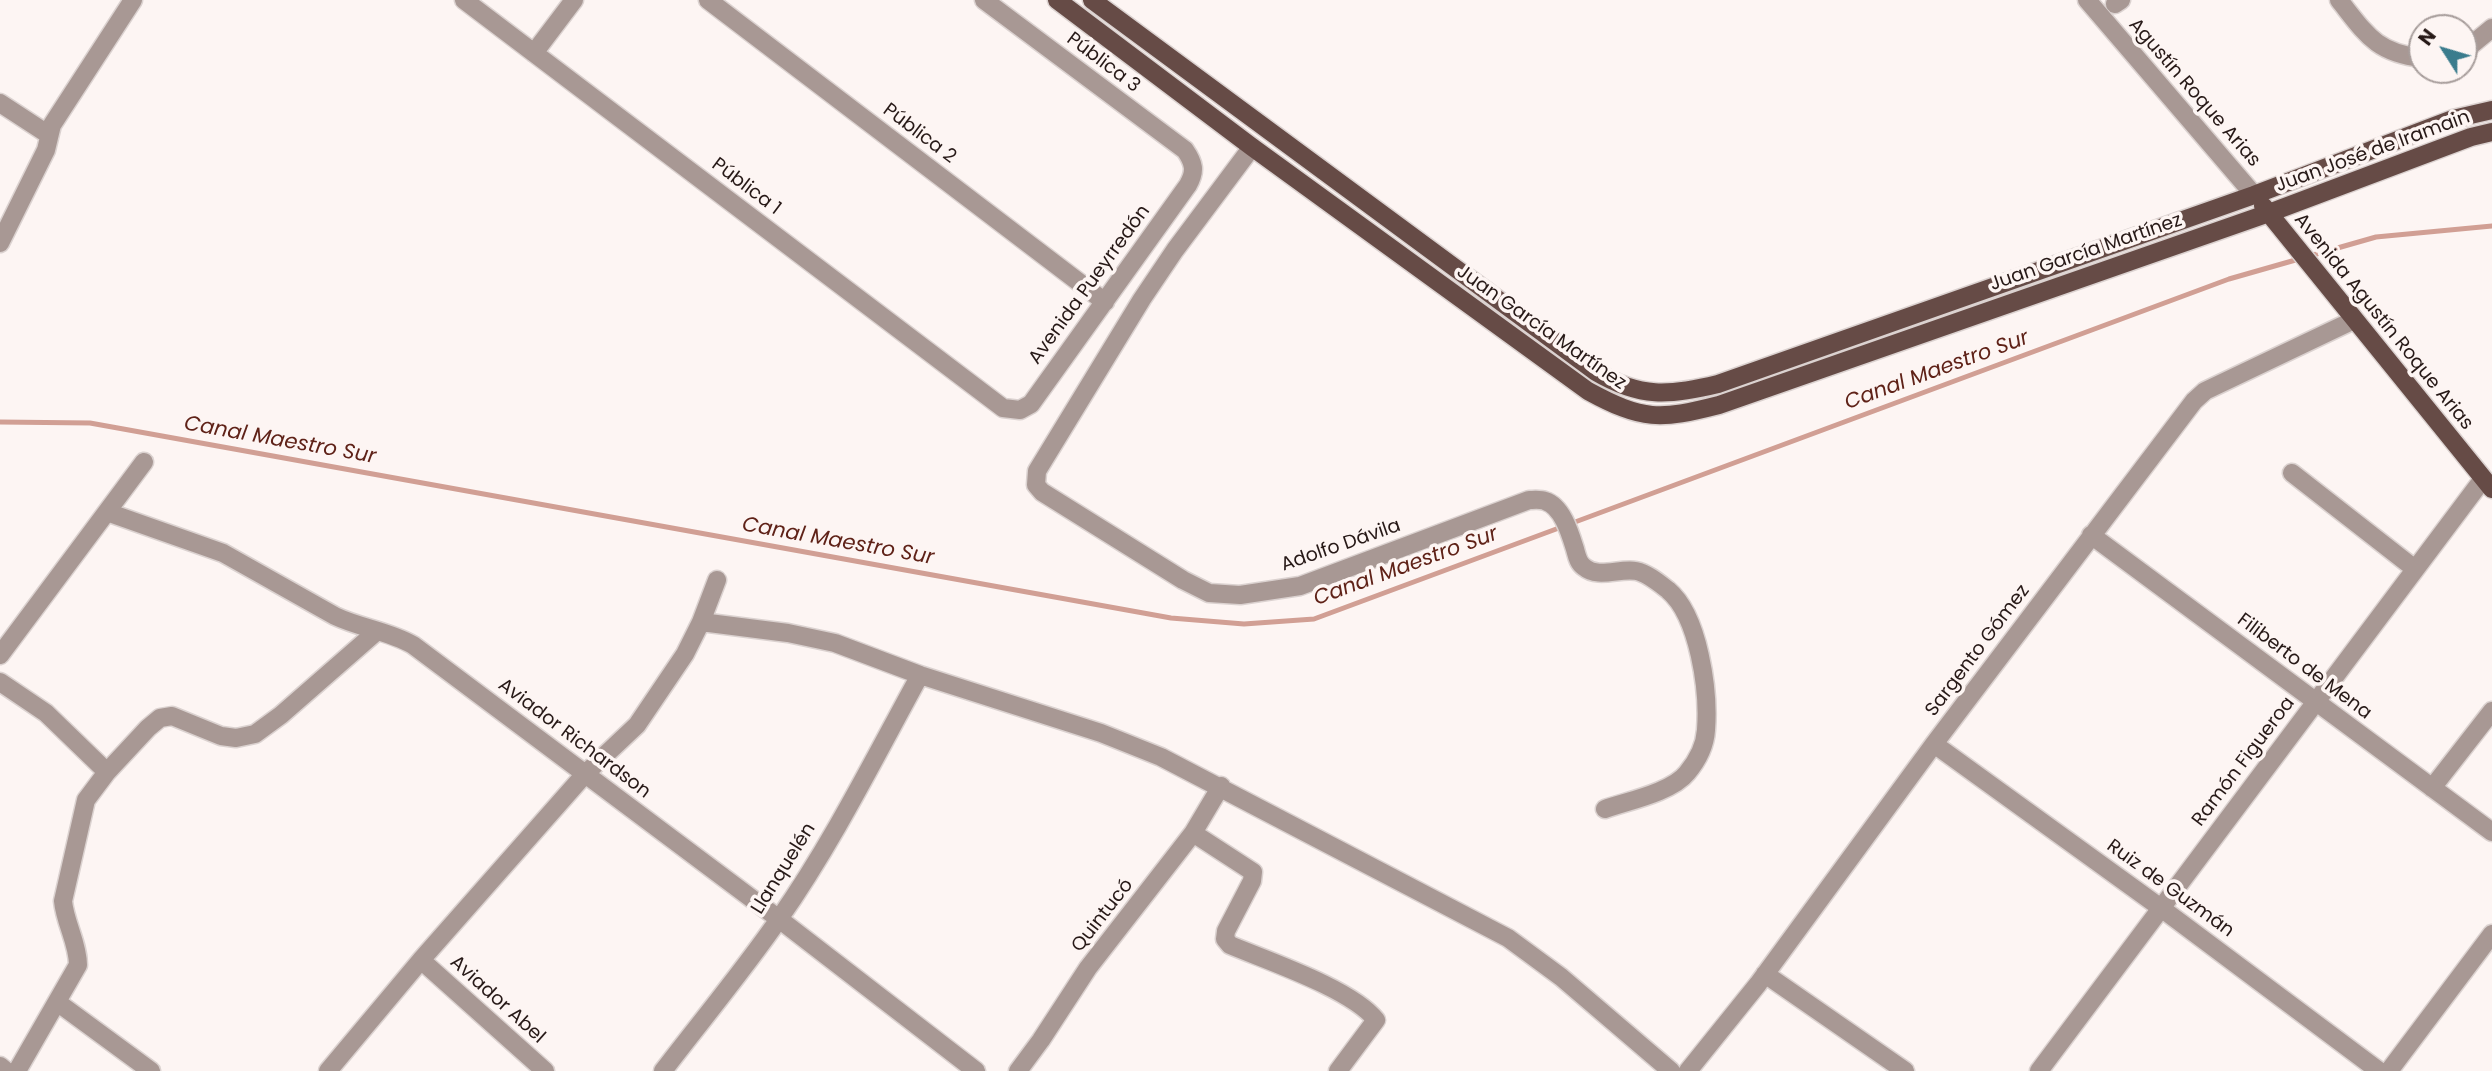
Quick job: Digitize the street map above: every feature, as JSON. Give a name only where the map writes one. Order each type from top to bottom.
[{"type":"main road","name":"Juan García Martínez","points":[[1056,0],[1252,147],[1588,391],[1616,406],[1647,416],[1682,415],[1719,405],[2269,213]]},
{"type":"main road","name":"Juan García Martínez","points":[[1092,0],[1596,372],[1627,388],[1649,393],[1666,394],[1718,384],[2254,195]]},
{"type":"main road","name":"Juan José de Iramain","points":[[2254,195],[2454,119],[2492,110]]},
{"type":"main road","name":"Juan José de Iramain","points":[[2269,213],[2471,137],[2492,132]]},
{"type":"main road","name":"Agustín Roque Arias","points":[[2254,195],[2269,213]]},
{"type":"main road","name":"Avenida Agustín Roque Arias","points":[[2269,213],[2487,484]]},
{"type":"street","points":[[0,243],[46,150],[52,125],[133,0]]},
{"type":"street","name":"Pública 1","points":[[464,0],[1003,408]]},
{"type":"street","points":[[534,53],[574,0]]},
{"type":"street","name":"Pública 2","points":[[708,0],[1105,302]]},
{"type":"street","name":"Pública 3","points":[[984,0],[1185,150],[1193,163]]},
{"type":"street","name":"Agustín Roque Arias","points":[[2087,0],[2254,195]]},
{"type":"street","points":[[2339,0],[2367,36],[2380,47],[2408,57]]},
{"type":"street","points":[[2478,40],[2492,28]]},
{"type":"street","points":[[0,103],[50,135]]},
{"type":"street","name":"Adolfo Dávila","points":[[1252,147],[1142,299],[1037,471],[1035,485],[1183,580],[1209,593],[1240,595],[1300,586],[1529,500],[1545,501],[1556,508],[1562,517],[1572,538],[1578,562],[1586,570],[1597,573],[1636,571],[1669,591],[1684,607],[1692,628],[1704,680],[1706,731],[1700,754],[1686,775],[1670,786],[1605,809]]},
{"type":"street","name":"Avenida Pueyrredón","points":[[1003,408],[1020,410],[1031,404],[1188,185],[1192,177],[1193,163]]},
{"type":"street","name":"Sargento Gómez","points":[[1688,1071],[1765,974],[1934,744],[2194,401],[2205,391],[2354,320]]},
{"type":"street","points":[[0,655],[144,462]]},
{"type":"street","points":[[2292,473],[2415,569]]},
{"type":"street","name":"Ramón Figueroa","points":[[2039,1071],[2415,569],[2487,484]]},
{"type":"street","name":"Aviador Richardson","points":[[107,512],[223,553],[335,616],[413,645],[779,919],[976,1071]]},
{"type":"street","name":"Filiberto de Mena","points":[[2091,535],[2492,832]]},
{"type":"street","points":[[328,1071],[421,960],[586,774],[637,725],[685,654],[717,580]]},
{"type":"street","points":[[701,622],[810,636],[856,650],[920,675],[1101,733],[1161,757],[1508,938],[1561,977],[1671,1071]]},
{"type":"street","points":[[17,1071],[78,965],[78,954],[64,914],[63,901],[86,800],[107,772],[160,718],[172,716],[221,736],[236,738],[255,734],[281,715],[376,632]]},
{"type":"street","name":"Llanquelén","points":[[663,1071],[779,919],[849,805],[920,675]]},
{"type":"street","points":[[0,682],[46,713],[107,772]]},
{"type":"street","points":[[2432,788],[2492,711]]},
{"type":"street","name":"Ruiz de Guzmán","points":[[1934,744],[2161,908],[2379,1071]]},
{"type":"street","name":"Quintucó","points":[[1018,1071],[1088,968],[1193,833],[1221,786]]},
{"type":"street","points":[[1193,833],[1253,872],[1252,881],[1226,931],[1225,939],[1230,945],[1341,992],[1369,1011],[1376,1020],[1338,1071]]},
{"type":"street","points":[[2389,1071],[2492,934]]},
{"type":"street","name":"Aviador Abel","points":[[421,960],[545,1071]]},
{"type":"street","points":[[1765,974],[1905,1071]]},
{"type":"street","points":[[57,1002],[150,1071]]},
{"type":"street","points":[[0,1066],[6,1071]]},
{"type":"waterway","name":"Canal Maestro Sur","points":[[0,422],[90,423],[1171,618],[1244,624],[1314,619],[2229,279],[2376,237],[2492,226]]}]
